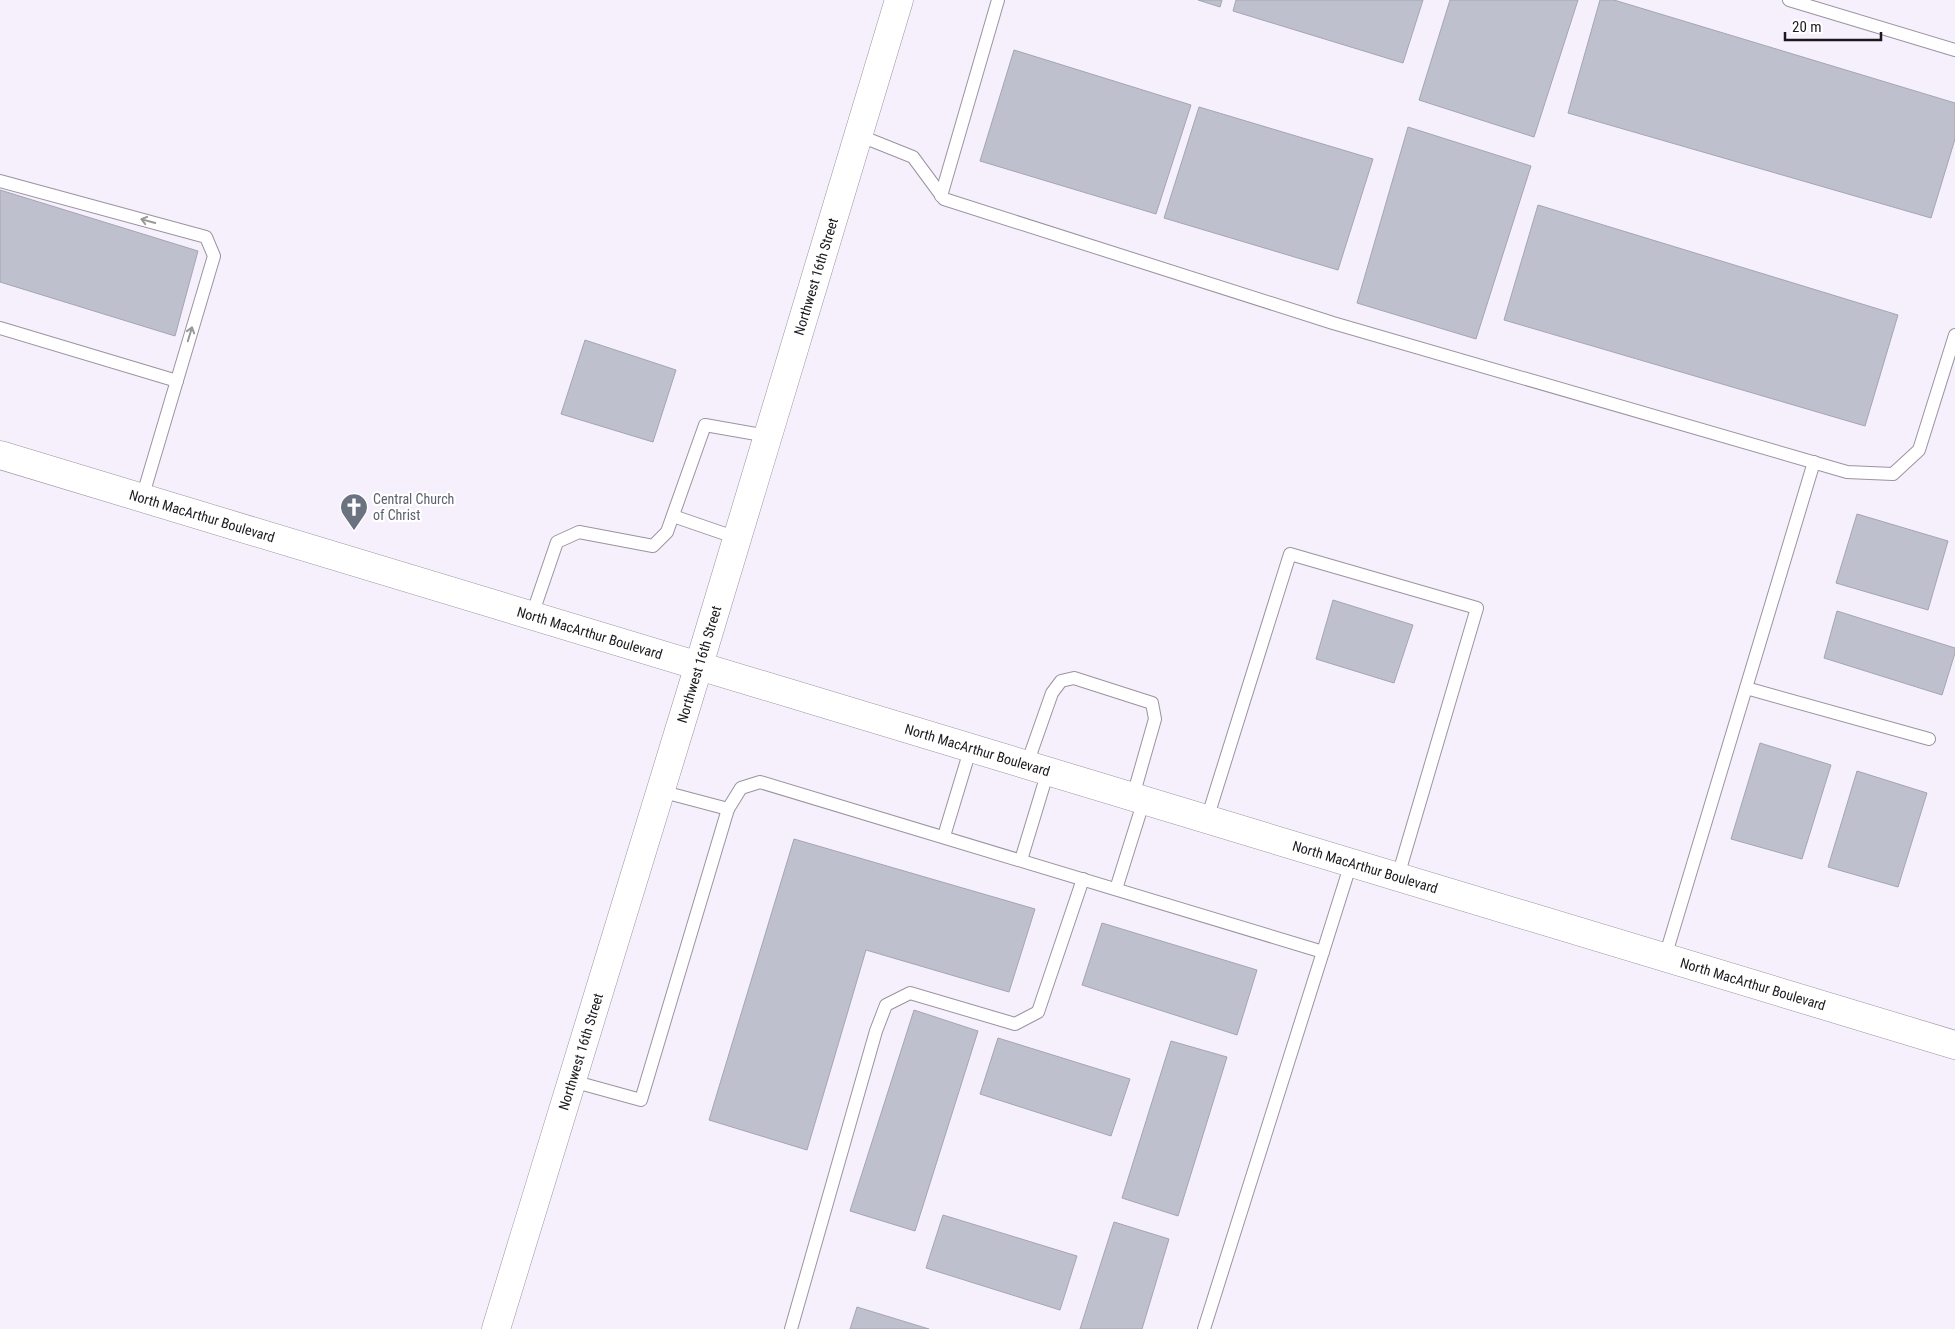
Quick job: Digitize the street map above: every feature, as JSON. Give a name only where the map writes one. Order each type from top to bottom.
[{"type":"main road","name":"Northwest 16th Street","points":[[496,1329],[699,665],[899,0]]},
{"type":"main road","name":"North MacArthur Boulevard","points":[[0,455],[1955,1045]]},
{"type":"lane","points":[[941,196],[998,0]]},
{"type":"lane","points":[[1789,0],[1955,50]]},
{"type":"lane","points":[[858,135],[913,157],[944,199],[1333,323],[1847,472],[1893,474],[1919,450],[1955,335]]},
{"type":"lane","points":[[0,181],[206,237],[214,256],[142,498]]},
{"type":"lane","points":[[0,328],[176,381]]},
{"type":"lane","points":[[532,615],[557,542],[579,532],[653,546],[667,532],[706,425],[768,436]]},
{"type":"lane","points":[[1665,957],[1814,462]]},
{"type":"lane","points":[[672,516],[737,538]]},
{"type":"lane","points":[[1208,819],[1290,554],[1477,608],[1398,876]]},
{"type":"lane","points":[[1021,860],[1052,693],[1060,681],[1074,678],[1083,680],[1152,703],[1155,719],[1116,889]]},
{"type":"lane","points":[[1746,688],[1929,739]]},
{"type":"lane","points":[[944,836],[971,747]]},
{"type":"lane","points":[[572,1081],[641,1100],[728,809],[741,788],[760,782],[1323,952]]},
{"type":"lane","points":[[660,791],[728,809]]},
{"type":"lane","points":[[1204,1329],[1351,862]]},
{"type":"lane","points":[[791,1329],[876,1031],[886,1005],[910,993],[1015,1024],[1038,1012],[1083,879]]},
{"type":"building","points":[[1198,0],[1222,0],[1220,7]]},
{"type":"building","points":[[1236,0],[1423,0],[1403,63],[1233,11]]},
{"type":"building","points":[[1450,0],[1578,0],[1534,137],[1419,100]]},
{"type":"building","points":[[1600,0],[1614,0],[1955,103],[1955,139],[1931,218],[1568,113]]},
{"type":"building","points":[[1014,50],[1191,105],[1156,214],[980,161]]},
{"type":"building","points":[[1199,107],[1373,159],[1338,270],[1164,218]]},
{"type":"building","points":[[1408,127],[1531,166],[1476,339],[1357,303]]},
{"type":"building","points":[[0,190],[198,251],[175,336],[0,282]]},
{"type":"building","points":[[1538,205],[1898,315],[1865,426],[1504,320]]},
{"type":"building","points":[[585,340],[676,370],[653,442],[561,414]]},
{"type":"building","points":[[1857,514],[1948,541],[1928,610],[1836,583]]},
{"type":"building","points":[[1333,600],[1413,625],[1394,683],[1316,659]]},
{"type":"building","points":[[1837,611],[1955,648],[1942,695],[1824,658]]},
{"type":"building","points":[[1760,743],[1831,765],[1802,859],[1731,839]]},
{"type":"building","points":[[1857,771],[1927,793],[1898,887],[1828,867]]},
{"type":"building","points":[[794,839],[1035,909],[1009,992],[866,950],[807,1150],[709,1120]]},
{"type":"building","points":[[1102,923],[1257,970],[1237,1035],[1082,985]]},
{"type":"building","points":[[914,1010],[978,1031],[915,1231],[850,1211]]},
{"type":"building","points":[[998,1038],[1130,1079],[1111,1136],[980,1094]]},
{"type":"building","points":[[1171,1041],[1227,1057],[1178,1216],[1122,1198]]},
{"type":"building","points":[[943,1215],[1077,1256],[1060,1310],[926,1268]]},
{"type":"building","points":[[1114,1222],[1169,1239],[1142,1329],[1080,1329]]},
{"type":"building","points":[[857,1307],[929,1329],[850,1329]]},
{"type":"place","name":"Central Church of Christ","points":[[354,531]]}]
